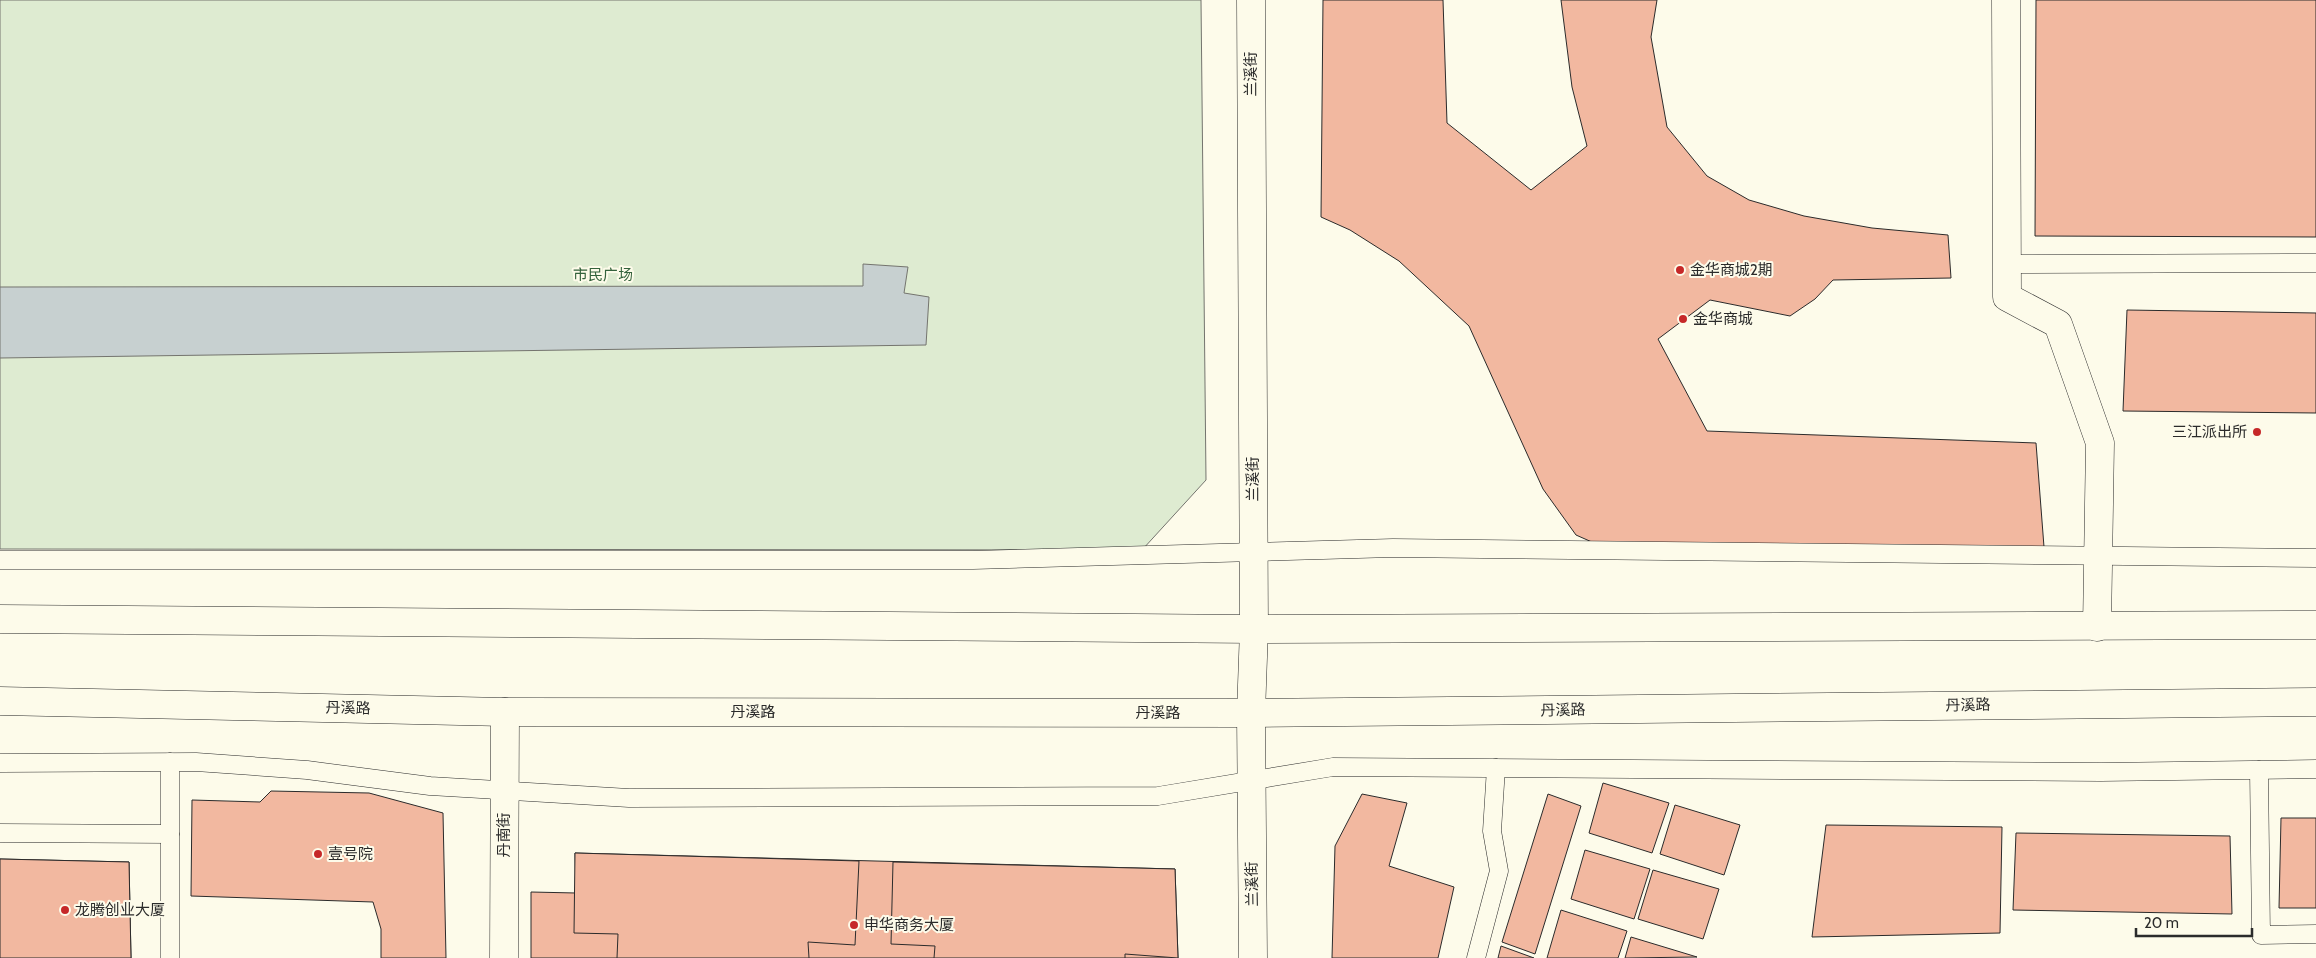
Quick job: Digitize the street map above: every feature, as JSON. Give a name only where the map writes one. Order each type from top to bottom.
[{"type":"main road","name":"兰溪街","points":[[1251,0],[1254,552],[1251,713],[1253,958]]},
{"type":"main road","points":[[2006,0],[2007,297],[2058,324],[2100,443],[2097,627]]},
{"type":"main road","points":[[0,619],[1254,629],[2316,625]]},
{"type":"main road","name":"丹溪路","points":[[0,701],[505,712],[1251,713],[2316,702]]},
{"type":"main road","name":"丹南街","points":[[504,958],[505,712]]},
{"type":"lane","points":[[2007,264],[2316,262]]},
{"type":"lane","points":[[0,560],[973,560],[1393,548],[2316,558]]},
{"type":"lane","points":[[170,762],[170,958]]},
{"type":"lane","points":[[0,763],[170,762],[307,770],[430,786],[629,798],[1158,796],[1333,767],[2091,772],[2316,769]]},
{"type":"lane","points":[[1476,958],[1499,871],[1492,831],[1496,768]]},
{"type":"lane","points":[[2259,770],[2261,935],[2316,934]]},
{"type":"lane","points":[[0,832],[170,834]]},
{"type":"green space","name":"市民广场","points":[[0,0],[1201,0],[1206,480],[1142,550],[0,549]]},
{"type":"shaded area","points":[[863,264],[908,267],[904,293],[929,297],[926,345],[0,358],[0,287],[863,286]]},
{"type":"building","name":"金华商城2期","points":[[1323,0],[1443,0],[1447,123],[1531,190],[1587,146],[1572,87],[1561,0],[1657,0],[1651,37],[1667,127],[1707,176],[1749,200],[1804,216],[1872,228],[1948,235],[1951,278],[1833,280],[1815,299],[1790,316],[1710,300],[1658,339],[1707,431],[2036,443],[2044,547],[1610,550],[1576,535],[1543,489],[1469,326],[1399,261],[1350,230],[1321,217]]},
{"type":"building","points":[[2036,0],[2316,0],[2316,237],[2035,236]]},
{"type":"building","points":[[2127,310],[2316,313],[2316,413],[2123,411]]},
{"type":"building","points":[[1603,783],[1669,803],[1652,853],[1589,833]]},
{"type":"building","name":"壹号院","points":[[271,791],[369,793],[443,813],[446,958],[381,958],[381,929],[373,902],[191,896],[192,800],[260,802]]},
{"type":"building","points":[[1362,794],[1407,803],[1389,866],[1454,887],[1438,958],[1332,958],[1335,846]]},
{"type":"building","points":[[1548,794],[1581,806],[1535,954],[1502,942]]},
{"type":"building","points":[[1675,805],[1740,825],[1724,875],[1660,854]]},
{"type":"building","points":[[2281,818],[2316,818],[2316,908],[2279,908]]},
{"type":"building","points":[[1826,825],[2002,827],[2000,933],[1812,937]]},
{"type":"building","points":[[2016,833],[2230,836],[2232,914],[2013,910]]},
{"type":"building","points":[[1585,850],[1650,869],[1634,919],[1571,899]]},
{"type":"building","name":"申华商务大厦","points":[[575,853],[1175,869],[1178,958],[531,958],[531,892],[576,893]]},
{"type":"building","points":[[575,853],[859,861],[855,945],[808,942],[809,958],[617,958],[618,934],[574,933]]},
{"type":"building","name":"龙腾创业大厦","points":[[0,859],[129,862],[131,958],[0,958]]},
{"type":"building","name":"龙腾创业大厦","points":[[0,859],[129,862],[131,958],[0,958]]},
{"type":"building","points":[[893,862],[1175,869],[1178,958],[1125,954],[1125,958],[934,958],[935,946],[891,944]]},
{"type":"building","points":[[1653,870],[1719,889],[1703,939],[1638,919]]},
{"type":"building","points":[[1561,910],[1627,931],[1618,958],[1547,958]]},
{"type":"building","points":[[1631,937],[1697,957],[1625,958]]},
{"type":"building","points":[[1501,946],[1534,958],[1498,958]]},
{"type":"place","name":"金华商城2期","points":[[1680,270]]},
{"type":"place","name":"金华商城","points":[[1683,319]]},
{"type":"place","name":"三江派出所","points":[[2257,432]]},
{"type":"place","name":"壹号院","points":[[318,854]]},
{"type":"place","name":"龙腾创业大厦","points":[[65,910]]},
{"type":"place","name":"申华商务大厦","points":[[854,925]]}]
